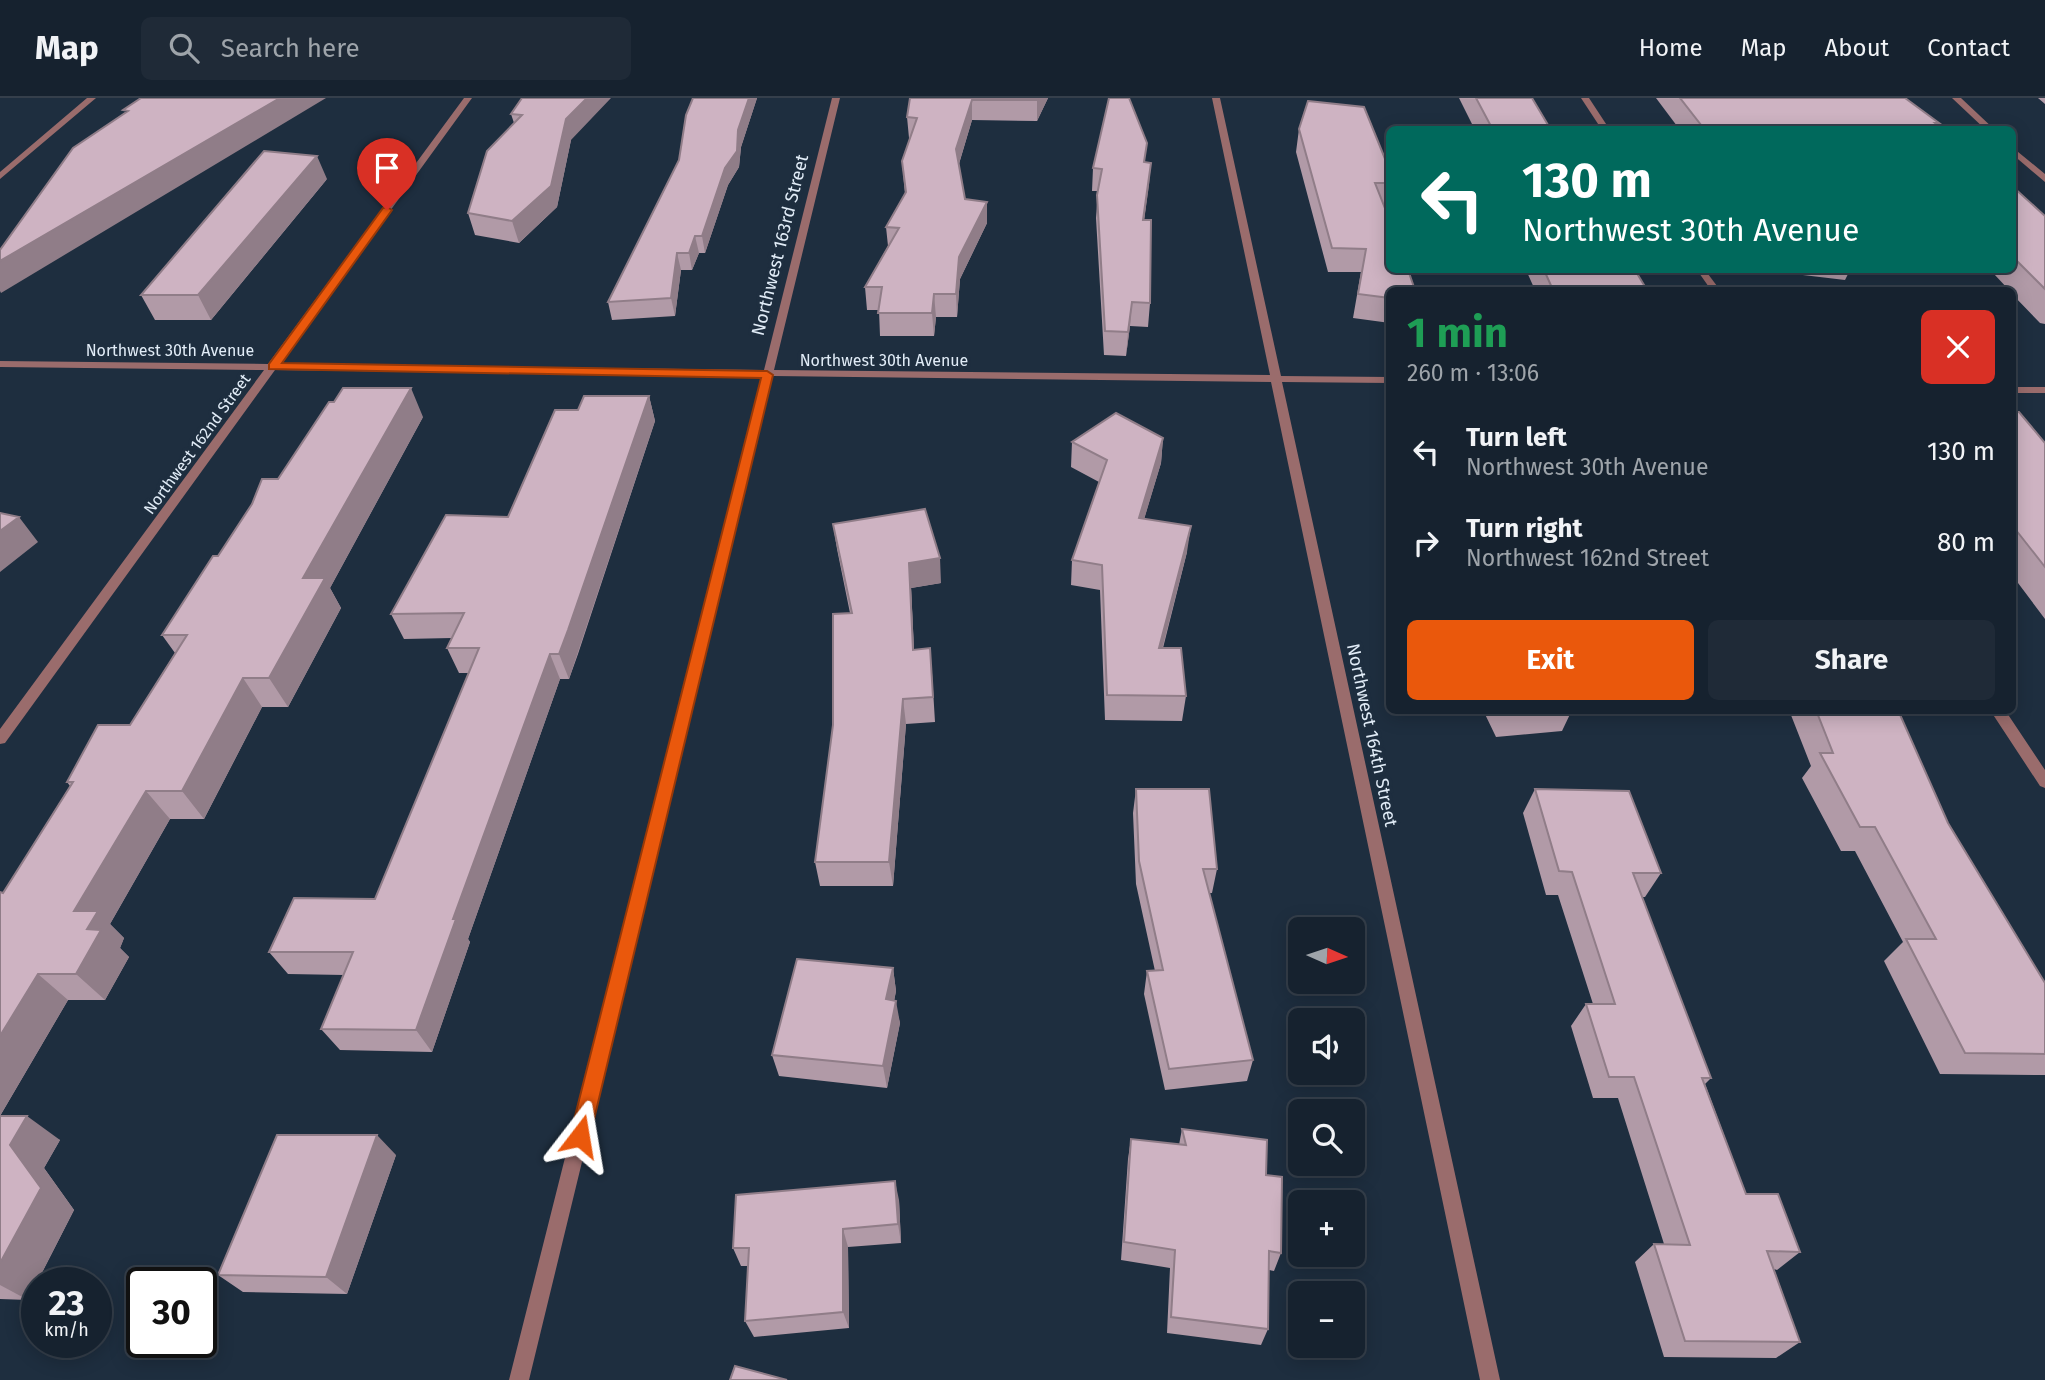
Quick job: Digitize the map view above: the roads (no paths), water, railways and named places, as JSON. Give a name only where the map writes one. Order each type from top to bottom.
[{"type":"street","points":[[0,176],[92,98]]},
{"type":"street","name":"Northwest 162nd Street","points":[[0,739],[468,98]]},
{"type":"street","name":"Northwest 163rd Street","points":[[519,1380],[836,98]]},
{"type":"street","name":"Northwest 164th Street","points":[[1216,98],[1490,1380]]},
{"type":"street","points":[[1585,98],[1603,126]]},
{"type":"street","points":[[1956,98],[1987,126]]},
{"type":"street","points":[[2016,153],[2045,178]]},
{"type":"street","name":"Northwest 30th Avenue","points":[[0,365],[1386,380]]},
{"type":"street","points":[[2016,390],[2045,390]]},
{"type":"street","points":[[2000,714],[2045,782]]}]
